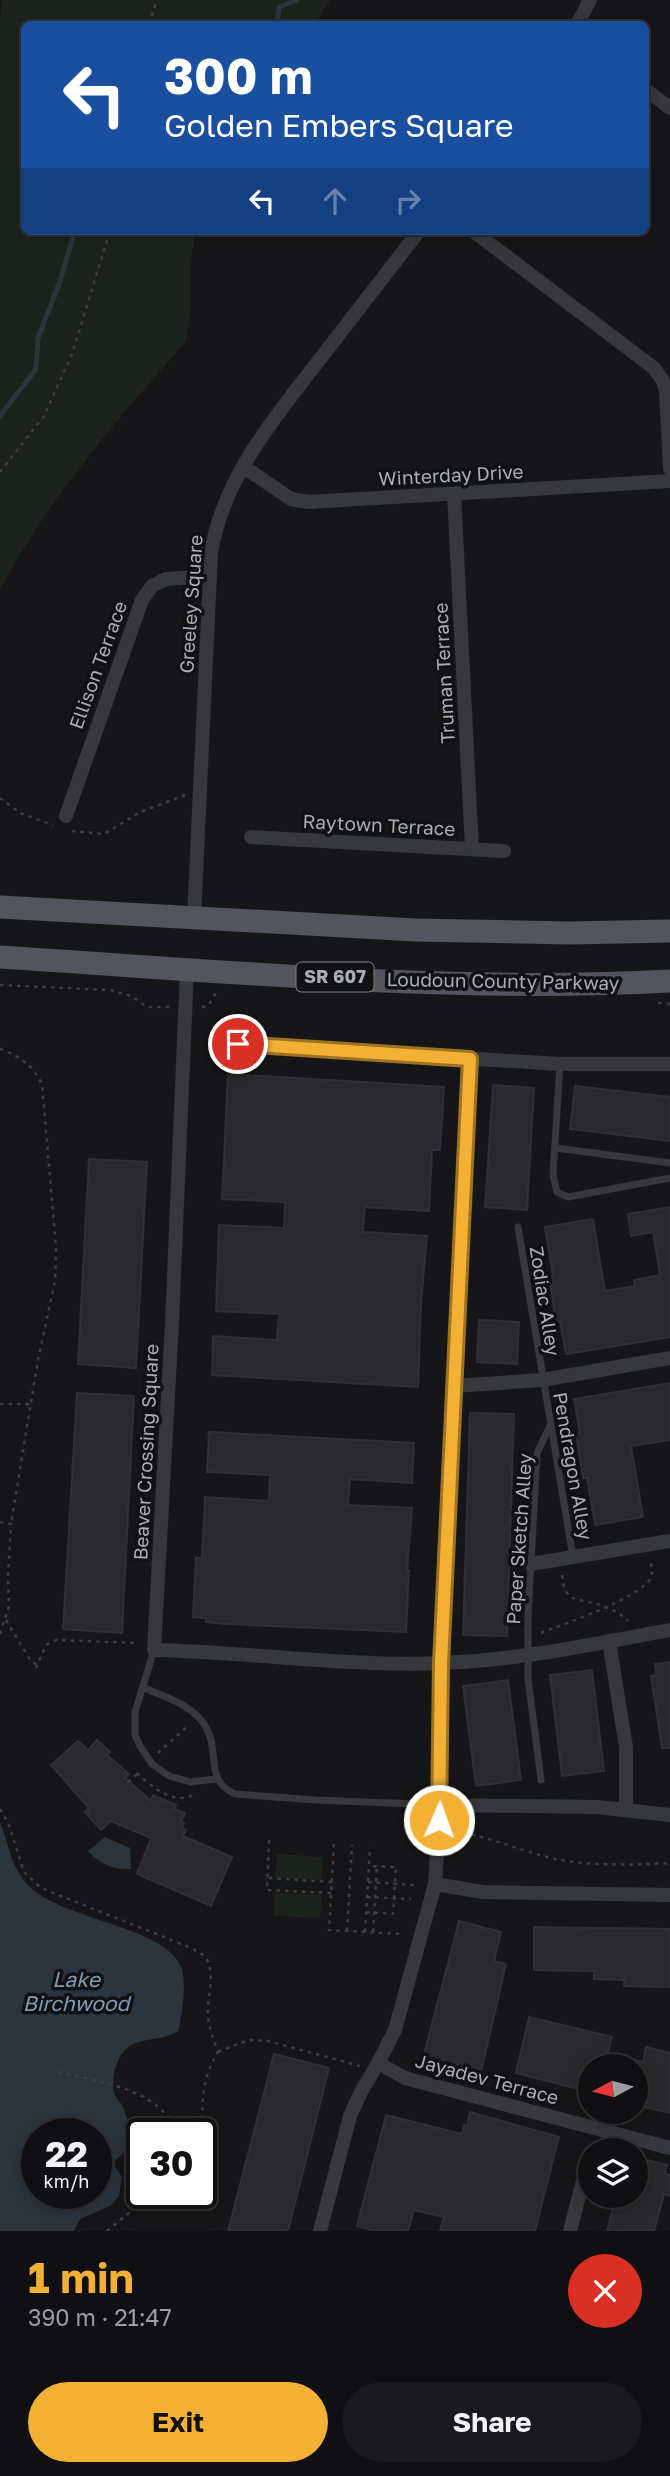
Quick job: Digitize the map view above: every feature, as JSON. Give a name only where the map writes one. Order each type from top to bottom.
[{"type":"main road","points":[[0,907],[440,931],[569,933],[670,930]]},
{"type":"main road","name":"Loudoun County Parkway","points":[[0,957],[428,982],[599,985],[670,981]]},
{"type":"street","points":[[579,21],[590,0]]},
{"type":"street","points":[[649,92],[670,108]]},
{"type":"street","name":"Greeley Square","points":[[194,918],[198,794],[215,530],[222,509],[259,438],[416,235]]},
{"type":"street","points":[[478,235],[654,368],[666,391],[670,469]]},
{"type":"street","name":"Winterday Drive","points":[[244,467],[291,499],[308,502],[670,481]]},
{"type":"street","name":"Truman Terrace","points":[[454,494],[472,849]]},
{"type":"street","name":"Ellison Terrace","points":[[62,824],[142,600],[152,586],[166,579],[210,576]]},
{"type":"street","name":"Raytown Terrace","points":[[251,837],[504,851]]},
{"type":"street","name":"Beaver Crossing Square","points":[[149,1647],[172,1323],[187,968]]},
{"type":"street","points":[[238,1044],[470,1059],[670,1064]]},
{"type":"street","points":[[320,2231],[350,2116],[395,2030],[435,1884],[440,1805],[441,1663],[470,1059]]},
{"type":"street","points":[[453,1386],[542,1380],[670,1358]]},
{"type":"street","points":[[531,1564],[670,1541]]},
{"type":"street","points":[[149,1647],[399,1664],[441,1663],[528,1656],[670,1630]]},
{"type":"street","points":[[609,1641],[626,1747],[626,1809]]},
{"type":"street","points":[[440,1805],[597,1807],[670,1815]]},
{"type":"street","points":[[435,1884],[482,1892],[670,1895]]},
{"type":"street","name":"Jayadev Terrace","points":[[379,2063],[405,2078],[670,2147]]},
{"type":"street","points":[[594,2138],[596,2128]]},
{"type":"street","points":[[570,2231],[578,2199]]},
{"type":"lane","points":[[560,1063],[553,1184],[556,1192],[568,1197],[670,1178]]},
{"type":"lane","points":[[556,1149],[670,1163]]},
{"type":"lane","name":"Zodiac Alley","points":[[518,1227],[542,1380]]},
{"type":"lane","name":"Pendragon Alley","points":[[542,1380],[573,1557]]},
{"type":"lane","name":"Paper Sketch Alley","points":[[541,1780],[528,1679],[528,1656],[537,1454],[550,1426]]},
{"type":"lane","points":[[149,1647],[144,1688],[133,1723],[139,1746],[160,1771],[180,1780],[190,1782],[216,1779]]},
{"type":"lane","points":[[144,1688],[184,1706],[200,1719],[213,1743],[216,1779],[224,1790],[244,1796],[440,1805]]},
{"type":"path","points":[[150,21],[157,0]]},
{"type":"path","points":[[0,472],[44,416],[66,366],[109,235]]},
{"type":"path","points":[[0,798],[20,813],[104,834],[140,811],[188,794],[198,794]]},
{"type":"path","points":[[0,1049],[12,1053],[34,1069],[42,1084],[56,1248],[55,1281],[38,1360],[11,1524],[8,1576],[10,1591],[6,1620],[0,1634]]},
{"type":"path","points":[[0,1404],[31,1404]]},
{"type":"path","points":[[0,1522],[11,1524]]},
{"type":"path","points":[[538,1634],[638,1591],[648,1582],[652,1570],[648,1545]]},
{"type":"path","points":[[562,1569],[563,1585],[568,1594],[574,1599],[604,1607],[626,1619],[630,1624],[632,1637]]},
{"type":"path","points":[[6,1620],[37,1667],[46,1645],[56,1640],[149,1647]]},
{"type":"path","points":[[158,1753],[191,1723]]},
{"type":"path","points":[[128,1783],[139,1772],[167,1795],[180,1799],[200,1794]]},
{"type":"path","points":[[0,1809],[9,1825],[24,1872],[41,1888],[202,1954],[209,1969],[208,2013],[211,2034],[218,2052]]},
{"type":"path","points":[[452,1830],[482,1836],[557,1859],[578,1862],[670,1863]]},
{"type":"path","points":[[269,1840],[267,1889],[331,1893]]},
{"type":"path","points":[[334,1844],[329,1930],[402,1934]]},
{"type":"path","points":[[347,1931],[352,1846]]},
{"type":"path","points":[[365,1932],[370,1847]]},
{"type":"path","points":[[366,1912],[393,1913],[394,1899],[396,1867],[369,1866]]},
{"type":"path","points":[[373,1932],[377,1866]]},
{"type":"path","points":[[268,1878],[332,1882]]},
{"type":"path","points":[[368,1881],[415,1885]]},
{"type":"path","points":[[367,1897],[411,1899]]},
{"type":"path","points":[[142,2117],[202,2117],[205,2078],[218,2052],[248,2040],[268,2041],[362,2067]]},
{"type":"path","points":[[59,2071],[138,2095],[160,2106],[168,2117]]},
{"type":"path","points":[[107,2231],[134,2209]]},
{"type":"shaded area","points":[[2,0],[330,0],[317,21],[21,21],[21,235],[196,235],[193,245],[190,315],[185,343],[109,431],[62,491],[19,555],[0,589]]},
{"type":"shaded area","points":[[277,1854],[323,1857],[322,1880],[275,1877]]},
{"type":"shaded area","points":[[275,1893],[321,1895],[320,1918],[274,1916]]},
{"type":"water","name":"Lake Birchwood","points":[[0,1822],[14,1863],[28,1885],[64,1907],[155,1942],[171,1953],[183,1973],[184,1990],[178,2031],[127,2048],[115,2069],[114,2093],[126,2118],[126,2148],[115,2160],[115,2167],[122,2177],[119,2196],[112,2204],[112,2118],[21,2118],[21,2209],[103,2209],[80,2219],[74,2231],[0,2231]]},
{"type":"water","points":[[105,1837],[130,1848],[131,1869],[107,1865],[88,1851]]},
{"type":"building","points":[[228,1074],[444,1087],[440,1150],[432,1150],[429,1211],[365,1207],[363,1232],[427,1236],[418,1387],[212,1375],[213,1336],[277,1340],[279,1314],[216,1311],[219,1225],[284,1228],[285,1202],[222,1199]]},
{"type":"building","points":[[493,1085],[534,1088],[527,1210],[485,1207]]},
{"type":"building","points":[[575,1086],[670,1097],[670,1141],[570,1129]]},
{"type":"building","points":[[89,1159],[147,1162],[136,1368],[78,1364]]},
{"type":"building","points":[[670,1207],[670,1337],[566,1354],[560,1321],[556,1321],[549,1277],[553,1276],[545,1227],[593,1219],[605,1291],[635,1286],[634,1280],[660,1275],[653,1232],[631,1236],[628,1214]]},
{"type":"building","points":[[479,1320],[519,1322],[517,1364],[477,1362]]},
{"type":"building","points":[[670,1383],[670,1440],[631,1446],[643,1517],[595,1525],[587,1478],[583,1478],[576,1434],[580,1433],[574,1399]]},
{"type":"building","points":[[77,1393],[134,1396],[122,1633],[63,1629]]},
{"type":"building","points":[[470,1413],[514,1414],[507,1636],[463,1635]]},
{"type":"building","points":[[209,1432],[414,1443],[412,1483],[350,1479],[348,1505],[412,1508],[406,1632],[226,1624],[206,1622],[206,1618],[193,1617],[196,1558],[202,1558],[205,1497],[269,1501],[270,1475],[207,1472]]},
{"type":"building","points":[[670,1662],[670,1748],[662,1748],[651,1676],[656,1675],[655,1664]]},
{"type":"building","points":[[592,1670],[604,1771],[562,1776],[550,1675]]},
{"type":"building","points":[[508,1680],[521,1780],[476,1786],[463,1686]]},
{"type":"building","points":[[97,1740],[110,1752],[107,1755],[129,1774],[125,1778],[151,1801],[153,1795],[176,1805],[174,1809],[185,1813],[181,1822],[184,1823],[182,1828],[186,1830],[183,1836],[232,1857],[211,1906],[137,1874],[151,1838],[111,1821],[101,1830],[85,1812],[89,1808],[51,1765],[78,1741],[88,1750]]},
{"type":"building","points":[[459,1921],[501,1932],[494,1961],[506,1964],[480,2076],[422,2062]]},
{"type":"building","points":[[534,1927],[670,1929],[670,1987],[624,1986],[624,1980],[594,1979],[594,1971],[534,1970]]},
{"type":"building","points":[[529,2017],[612,2037],[608,2053],[612,2054],[578,2054],[578,2089],[516,2073]]},
{"type":"building","points":[[646,2047],[670,2053],[670,2113],[648,2108]]},
{"type":"building","points":[[274,2054],[329,2068],[288,2231],[228,2231]]},
{"type":"building","points":[[470,2112],[559,2137],[535,2231],[440,2231],[444,2217],[414,2210],[408,2231],[375,2231],[357,2226],[386,2115],[462,2134]]},
{"type":"building","points":[[648,2160],[667,2165],[665,2174],[670,2175],[670,2196],[664,2194],[654,2231],[607,2231],[613,2208],[648,2208]]},
{"type":"waterway","points":[[277,21],[279,7],[297,0]]},
{"type":"waterway","points":[[0,416],[36,369],[38,338],[59,284],[74,235]]},
{"type":"route","points":[[238,1044],[470,1059],[441,1663],[439,1820]]}]
